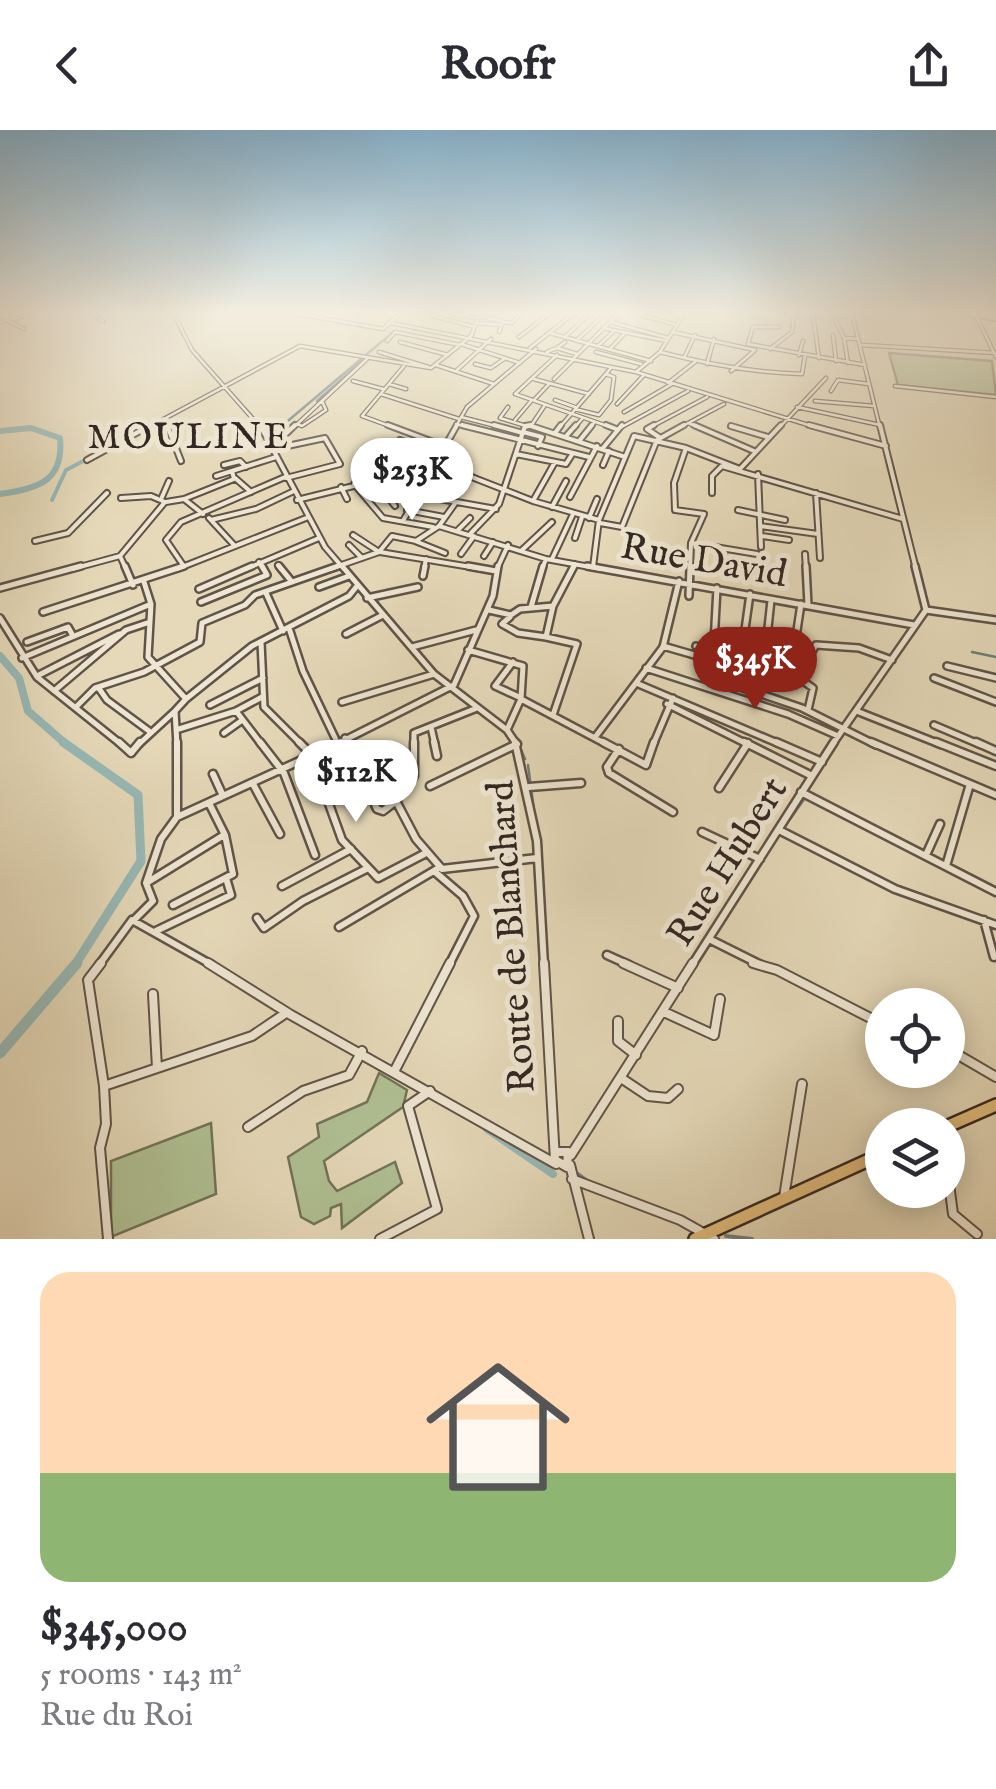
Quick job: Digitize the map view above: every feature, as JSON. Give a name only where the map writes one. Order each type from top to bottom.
[{"type":"main road","points":[[965,1119],[996,1105]]},
{"type":"main road","points":[[704,1238],[865,1162]]},
{"type":"street","name":"Route de Blanchard","points":[[208,366],[256,418],[318,538],[357,586],[434,674],[507,730],[518,744],[530,787],[538,858],[549,1095],[589,1239]]},
{"type":"street","points":[[87,460],[263,366]]},
{"type":"street","points":[[272,448],[358,366]]},
{"type":"street","points":[[444,446],[362,416],[404,366],[434,366],[494,384]]},
{"type":"street","points":[[455,372],[462,366]]},
{"type":"street","points":[[403,520],[459,420],[517,366]]},
{"type":"street","points":[[543,366],[515,394],[582,419],[596,419]]},
{"type":"street","points":[[515,420],[567,366]]},
{"type":"street","points":[[605,366],[644,374],[784,420],[886,446]]},
{"type":"street","points":[[636,372],[641,366]]},
{"type":"street","points":[[624,412],[692,366]]},
{"type":"street","points":[[709,366],[732,371],[802,374],[804,366]]},
{"type":"street","points":[[732,371],[734,366]]},
{"type":"street","points":[[865,366],[926,610],[996,620]]},
{"type":"street","points":[[554,433],[612,367]]},
{"type":"street","points":[[715,374],[719,368]]},
{"type":"street","points":[[580,440],[611,400],[614,376],[606,374]]},
{"type":"street","points":[[617,404],[644,374]]},
{"type":"street","points":[[740,469],[826,378]]},
{"type":"street","points":[[533,379],[589,394]]},
{"type":"street","points":[[831,392],[836,380],[869,384]]},
{"type":"street","points":[[353,382],[519,443],[588,457]]},
{"type":"street","points":[[389,384],[406,389]]},
{"type":"street","points":[[895,386],[996,397]]},
{"type":"street","points":[[570,497],[588,457],[616,429],[688,390]]},
{"type":"street","points":[[658,439],[646,429],[707,397]]},
{"type":"street","points":[[296,424],[302,426],[326,410],[328,406],[321,400]]},
{"type":"street","points":[[554,400],[616,429]]},
{"type":"street","points":[[815,401],[874,406]]},
{"type":"street","points":[[298,500],[373,479],[392,479],[434,465],[573,514],[622,526],[658,439],[726,402]]},
{"type":"street","points":[[835,412],[836,402]]},
{"type":"street","points":[[461,554],[496,509],[523,433],[545,405]]},
{"type":"street","points":[[508,407],[500,418],[626,456]]},
{"type":"street","points":[[797,407],[880,425]]},
{"type":"street","points":[[164,419],[181,461]]},
{"type":"street","points":[[566,451],[568,437],[582,419]]},
{"type":"street","points":[[459,420],[542,437],[538,446]]},
{"type":"street","points":[[688,423],[756,452]]},
{"type":"street","points":[[731,426],[768,437]]},
{"type":"street","points":[[593,567],[600,521],[634,436],[658,439],[740,469],[904,519]]},
{"type":"street","points":[[182,565],[166,537],[181,522],[286,477],[340,464],[325,438],[272,448]]},
{"type":"street","points":[[400,440],[439,455]]},
{"type":"street","points":[[377,451],[408,460],[423,448]]},
{"type":"street","points":[[686,448],[674,484],[675,510],[704,514],[691,543],[688,596]]},
{"type":"street","points":[[603,466],[609,451]]},
{"type":"street","points":[[516,454],[568,463],[573,453]]},
{"type":"street","points":[[216,476],[276,457]]},
{"type":"street","points":[[224,465],[240,461],[246,467]]},
{"type":"street","points":[[533,501],[555,462]]},
{"type":"street","points":[[712,493],[712,476],[722,466],[740,469]]},
{"type":"street","points":[[232,471],[251,492]]},
{"type":"street","points":[[758,474],[761,547]]},
{"type":"street","points":[[121,498],[133,494],[184,500],[235,478]]},
{"type":"street","points":[[373,479],[395,506]]},
{"type":"street","points":[[392,479],[406,493]]},
{"type":"street","points":[[0,588],[120,556],[163,500],[169,481]]},
{"type":"street","points":[[552,506],[566,481]]},
{"type":"street","name":"Rue David","points":[[354,484],[382,518],[458,530],[549,559],[914,625]]},
{"type":"street","points":[[341,487],[347,499]]},
{"type":"street","points":[[212,520],[235,510],[249,512],[275,503],[294,491]]},
{"type":"street","points":[[36,541],[52,541],[73,532],[106,492]]},
{"type":"street","points":[[816,493],[820,558]]},
{"type":"street","points":[[417,495],[496,509]]},
{"type":"street","points":[[575,538],[597,499]]},
{"type":"street","points":[[184,500],[212,520],[234,545]]},
{"type":"street","points":[[415,541],[436,527],[456,502]]},
{"type":"street","points":[[408,510],[444,517]]},
{"type":"street","points":[[738,510],[785,520]]},
{"type":"street","points":[[531,608],[532,590],[573,514]]},
{"type":"street","points":[[42,612],[133,586],[306,518]]},
{"type":"street","points":[[458,530],[470,518]]},
{"type":"street","points":[[521,551],[552,522]]},
{"type":"street","points":[[760,526],[818,534]]},
{"type":"street","points":[[353,536],[380,552],[456,563],[458,568],[497,571]]},
{"type":"street","points":[[77,706],[98,687],[142,672],[200,642],[203,622],[265,592],[380,552],[392,536],[444,553]]},
{"type":"street","points":[[762,536],[789,540]]},
{"type":"street","points":[[199,588],[318,538]]},
{"type":"street","points":[[484,556],[493,542]]},
{"type":"street","points":[[691,543],[757,554]]},
{"type":"street","points":[[349,545],[362,558]]},
{"type":"street","points":[[108,1239],[100,1148],[106,1124],[104,1086],[88,980],[130,922],[153,901],[146,883],[164,828],[176,817],[399,716],[450,687],[487,609],[508,546]]},
{"type":"street","points":[[723,549],[724,566]]},
{"type":"street","points":[[792,663],[804,604],[806,554]]},
{"type":"street","points":[[120,556],[133,586]]},
{"type":"street","points":[[423,576],[427,558]]},
{"type":"street","points":[[201,602],[267,575],[259,562]]},
{"type":"street","points":[[546,637],[553,606],[575,564]]},
{"type":"street","points":[[278,565],[292,582]]},
{"type":"street","points":[[319,587],[349,576]]},
{"type":"street","points":[[144,582],[151,604],[146,652],[186,699]]},
{"type":"street","points":[[596,736],[663,646],[679,582]]},
{"type":"street","points":[[0,618],[37,676],[131,753],[186,699],[261,642],[349,596],[357,586]]},
{"type":"street","points":[[367,598],[418,588]]},
{"type":"street","points":[[714,643],[717,588]]},
{"type":"street","points":[[265,592],[337,742]]},
{"type":"street","points":[[696,646],[740,665],[750,594]]},
{"type":"street","points":[[765,656],[771,598]]},
{"type":"street","points":[[22,658],[151,604]]},
{"type":"street","points":[[553,606],[511,615],[502,624],[512,632],[577,644],[553,715]]},
{"type":"street","points":[[487,609],[511,615]]},
{"type":"street","name":"Rue Hubert","points":[[564,1158],[622,1078],[801,792],[926,610]]},
{"type":"street","points":[[346,634],[383,615]]},
{"type":"street","points":[[37,676],[147,623]]},
{"type":"street","points":[[27,642],[68,627],[74,636]]},
{"type":"street","points":[[54,691],[126,630]]},
{"type":"street","points":[[412,647],[476,630]]},
{"type":"street","points":[[261,642],[266,710],[311,754],[342,840],[378,878],[426,853]]},
{"type":"street","points":[[812,653],[816,645],[837,645],[892,660]]},
{"type":"street","points":[[663,646],[715,661]]},
{"type":"street","points":[[468,650],[513,662],[526,672],[507,730]]},
{"type":"street","points":[[513,662],[495,686],[646,764],[670,701]]},
{"type":"street","points":[[947,666],[996,678]]},
{"type":"street","points":[[646,668],[838,736]]},
{"type":"street","points":[[342,702],[434,674]]},
{"type":"street","points":[[210,705],[263,678]]},
{"type":"street","points":[[800,678],[813,688],[808,710]]},
{"type":"street","points":[[934,678],[996,702]]},
{"type":"street","points":[[723,681],[808,710],[996,795]]},
{"type":"street","points":[[636,683],[812,776]]},
{"type":"street","points":[[98,687],[107,700],[149,732]]},
{"type":"street","points":[[179,729],[236,712],[263,697]]},
{"type":"street","points":[[670,701],[822,762]]},
{"type":"street","points":[[345,738],[377,809],[382,811],[396,801],[414,776],[413,734],[477,708]]},
{"type":"street","points":[[175,711],[179,729],[174,781],[176,817]]},
{"type":"street","points":[[236,712],[282,770],[315,855]]},
{"type":"street","points":[[858,712],[996,766]]},
{"type":"street","points":[[224,732],[241,721]]},
{"type":"street","points":[[934,725],[996,751]]},
{"type":"street","points":[[431,728],[437,756]]},
{"type":"street","points":[[719,788],[748,742]]},
{"type":"street","points":[[430,786],[518,744]]},
{"type":"street","points":[[619,749],[607,767],[610,773],[672,812]]},
{"type":"street","points":[[214,774],[223,796]]},
{"type":"street","points":[[530,787],[581,783]]},
{"type":"street","points":[[253,784],[280,834]]},
{"type":"street","points":[[946,866],[970,784]]},
{"type":"street","points":[[801,792],[996,892]]},
{"type":"street","points":[[394,1070],[474,916],[463,896],[426,853],[396,801]]},
{"type":"street","points":[[173,905],[233,874],[234,861],[209,803]]},
{"type":"street","points":[[926,856],[940,824]]},
{"type":"street","points":[[779,830],[895,889],[996,925]]},
{"type":"street","points":[[702,832],[760,859]]},
{"type":"street","points":[[146,883],[225,835]]},
{"type":"street","points":[[282,886],[350,849]]},
{"type":"street","points":[[339,927],[437,869],[477,868],[538,858]]},
{"type":"street","points":[[258,918],[264,928],[303,900],[368,868]]},
{"type":"street","points":[[156,931],[231,895],[226,878]]},
{"type":"street","points":[[984,920],[994,957]]},
{"type":"street","points":[[130,922],[156,931],[286,1013],[680,1220],[704,1238]]},
{"type":"street","points":[[709,939],[865,1015]]},
{"type":"street","points":[[607,955],[678,988]]},
{"type":"street","points":[[153,994],[157,1068]]},
{"type":"street","points":[[663,1012],[714,1035],[720,998]]},
{"type":"street","points":[[104,1086],[252,1036],[286,1013]]},
{"type":"street","points":[[618,1021],[618,1041],[636,1054]]},
{"type":"street","points":[[248,1127],[303,1091],[349,1076],[362,1052]]},
{"type":"street","points":[[965,1059],[996,1077]]},
{"type":"street","points":[[622,1078],[640,1092],[664,1099],[678,1089]]},
{"type":"street","points":[[783,1200],[802,1084]]},
{"type":"street","points":[[380,1239],[436,1209],[408,1106],[431,1091]]},
{"type":"street","points":[[952,1208],[953,1214],[977,1234]]},
{"type":"green space","points":[[893,366],[993,366],[996,395],[898,385]]},
{"type":"green space","points":[[379,1073],[407,1090],[403,1107],[324,1161],[329,1181],[337,1191],[395,1162],[402,1183],[342,1228],[341,1204],[331,1208],[330,1216],[314,1224],[301,1217],[288,1157],[319,1137],[317,1124],[367,1102]]},
{"type":"green space","points":[[211,1123],[216,1194],[111,1237],[111,1161]]},
{"type":"waterway","points":[[270,436],[353,366]]},
{"type":"waterway","points":[[317,401],[357,366]]},
{"type":"waterway","points":[[0,431],[31,428],[60,438],[58,464],[46,480],[0,494]]},
{"type":"waterway","points":[[52,500],[66,470],[91,457]]},
{"type":"waterway","points":[[972,652],[996,657]]},
{"type":"waterway","points":[[0,656],[19,678],[28,711],[66,744]]},
{"type":"waterway","points":[[422,656],[444,679]]},
{"type":"waterway","points":[[66,744],[138,795],[141,861],[75,965]]},
{"type":"waterway","points":[[519,745],[525,759]]},
{"type":"waterway","points":[[528,765],[535,818]]},
{"type":"waterway","points":[[783,829],[805,798]]},
{"type":"waterway","points":[[0,1053],[77,963]]},
{"type":"waterway","points":[[487,1129],[553,1174]]},
{"type":"waterway","points":[[576,1173],[590,1183]]},
{"type":"waterway","points":[[635,1199],[694,1223]]},
{"type":"waterway","points":[[726,1236],[752,1239]]},
{"type":"district","name":"MOULINE","points":[[189,436]]}]
